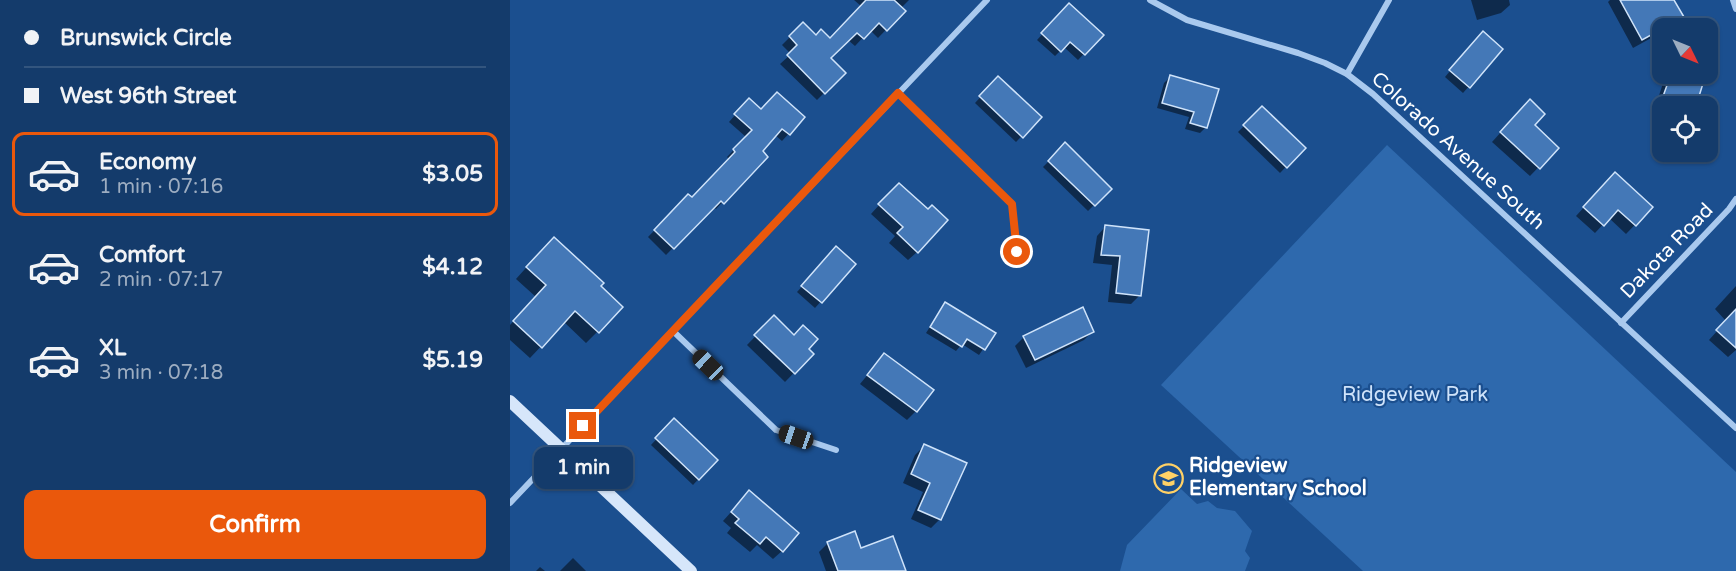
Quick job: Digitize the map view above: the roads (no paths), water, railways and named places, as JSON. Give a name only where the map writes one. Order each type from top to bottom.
[{"type":"street","points":[[510,503],[987,0]]},
{"type":"street","name":"Colorado Avenue South","points":[[1150,0],[1187,20],[1298,53],[1347,74],[1373,94],[1736,428]]},
{"type":"street","points":[[1347,74],[1389,0]]},
{"type":"street","points":[[1733,0],[1736,9]]},
{"type":"street","points":[[898,93],[1012,204],[1017,252]]},
{"type":"street","name":"Dakota Road","points":[[1621,323],[1736,200]]},
{"type":"street","points":[[673,332],[776,430],[836,450]]},
{"type":"street","points":[[510,401],[691,571]]},
{"type":"place","name":"Ridgeview Elementary School","points":[[1168,478]]},
{"type":"park label","name":"Ridgeview Park","points":[[1415,395]]}]
